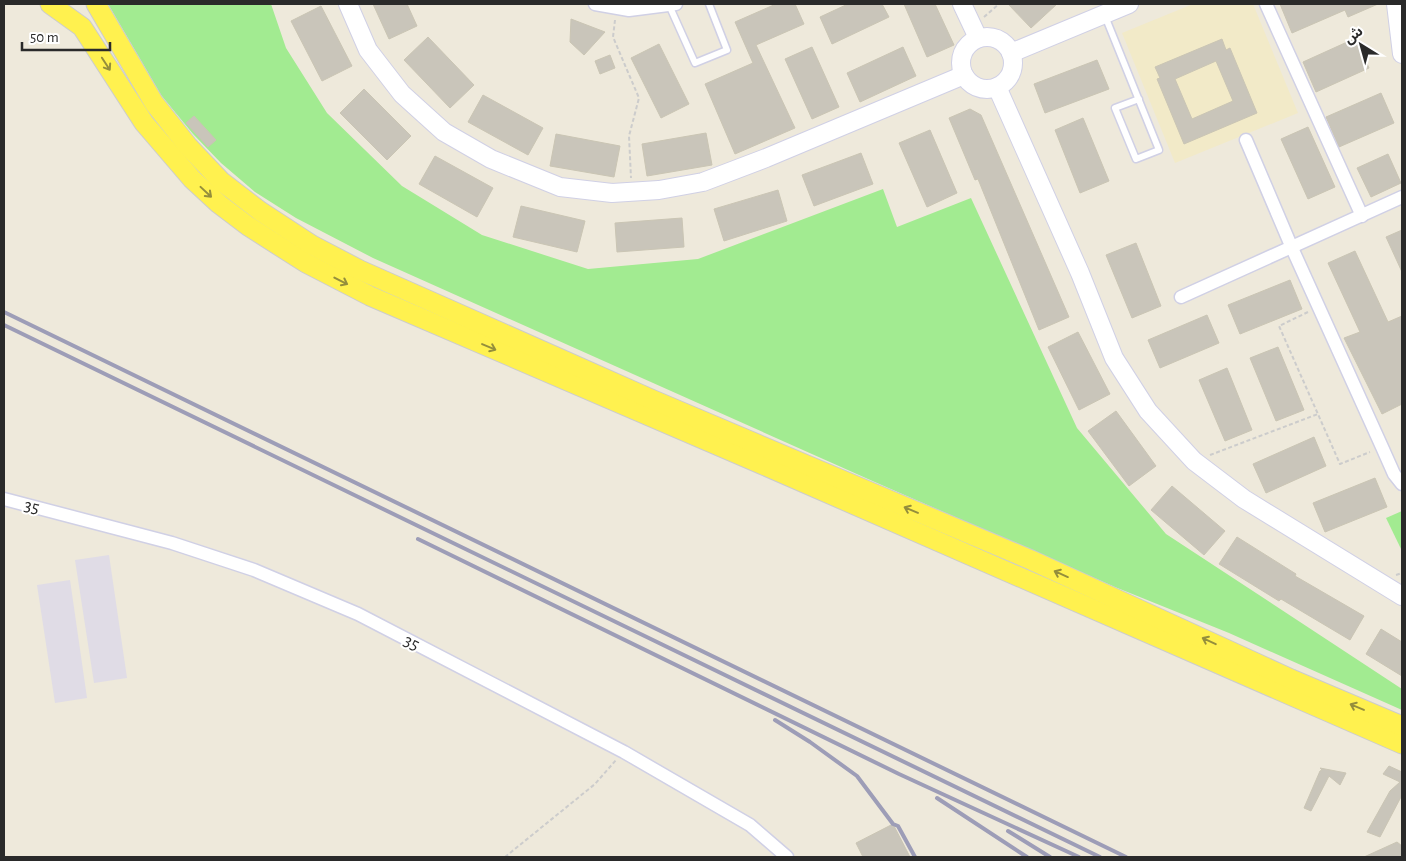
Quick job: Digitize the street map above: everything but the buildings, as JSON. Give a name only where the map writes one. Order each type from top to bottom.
[{"type":"main road","points":[[50,4],[82,27]]},
{"type":"main road","points":[[68,4],[144,123],[192,179],[219,204],[248,226],[306,263],[370,296],[1402,744]]},
{"type":"main road","points":[[96,4],[154,103],[188,146],[221,181],[260,211],[312,245],[360,270],[651,400],[1031,560],[1291,679],[1402,726]]},
{"type":"street","points":[[348,4],[368,50],[402,94],[444,132],[490,159],[560,187],[612,194],[659,190],[703,182],[964,76]]},
{"type":"street","points":[[595,4],[629,10],[672,4]]},
{"type":"street","points":[[962,4],[975,32],[1001,41],[1011,53],[1012,69],[1009,76],[997,87],[982,89],[969,82],[964,76],[961,58],[975,32]]},
{"type":"street","points":[[1011,53],[1130,4]]},
{"type":"street","points":[[1266,4],[1362,216]]},
{"type":"street","points":[[1396,4],[1402,54]]},
{"type":"street","points":[[997,87],[1080,273],[1114,358],[1148,411],[1194,461],[1244,499],[1402,596]]},
{"type":"street","points":[[1246,140],[1292,248],[1394,474],[1402,484]]},
{"type":"street","points":[[1181,297],[1402,197]]},
{"type":"street","name":"35","points":[[4,499],[172,543],[254,570],[358,614],[624,752],[750,825],[787,857]]},
{"type":"lane","points":[[672,4],[695,63],[727,50],[709,4]]},
{"type":"lane","points":[[1105,15],[1139,100],[1159,150],[1136,159],[1115,108],[1139,100]]},
{"type":"path","points":[[975,32],[999,4]]},
{"type":"path","points":[[616,8],[613,38],[639,98],[629,136],[632,192]]},
{"type":"path","points":[[1319,307],[1279,326],[1340,464],[1382,447]]},
{"type":"path","points":[[1194,461],[1318,414]]},
{"type":"path","points":[[505,857],[595,784],[624,752]]},
{"type":"shaded area","points":[[1193,4],[1253,4],[1298,113],[1175,163],[1122,33]]},
{"type":"shaded area","points":[[109,555],[127,678],[94,683],[75,560]]},
{"type":"shaded area","points":[[70,580],[87,698],[55,703],[37,585]]},
{"type":"green space","points":[[108,4],[271,4],[286,48],[327,113],[402,186],[482,235],[588,269],[698,259],[883,189],[897,227],[971,198],[1077,428],[1166,534],[1402,689],[1402,710],[1229,633],[1115,587],[868,479],[373,258],[296,218],[255,192],[221,163],[193,134],[161,95]]},
{"type":"green space","points":[[1402,511],[1402,551],[1386,518]]},
{"type":"railway","points":[[4,312],[1126,857]]},
{"type":"railway","points":[[4,325],[1100,857]]},
{"type":"railway","points":[[418,539],[899,774],[1079,857]]},
{"type":"railway","points":[[775,720],[810,742],[857,776],[893,824],[898,826],[915,857]]},
{"type":"railway","points":[[937,798],[1027,857]]},
{"type":"railway","points":[[1008,831],[1050,857]]}]
